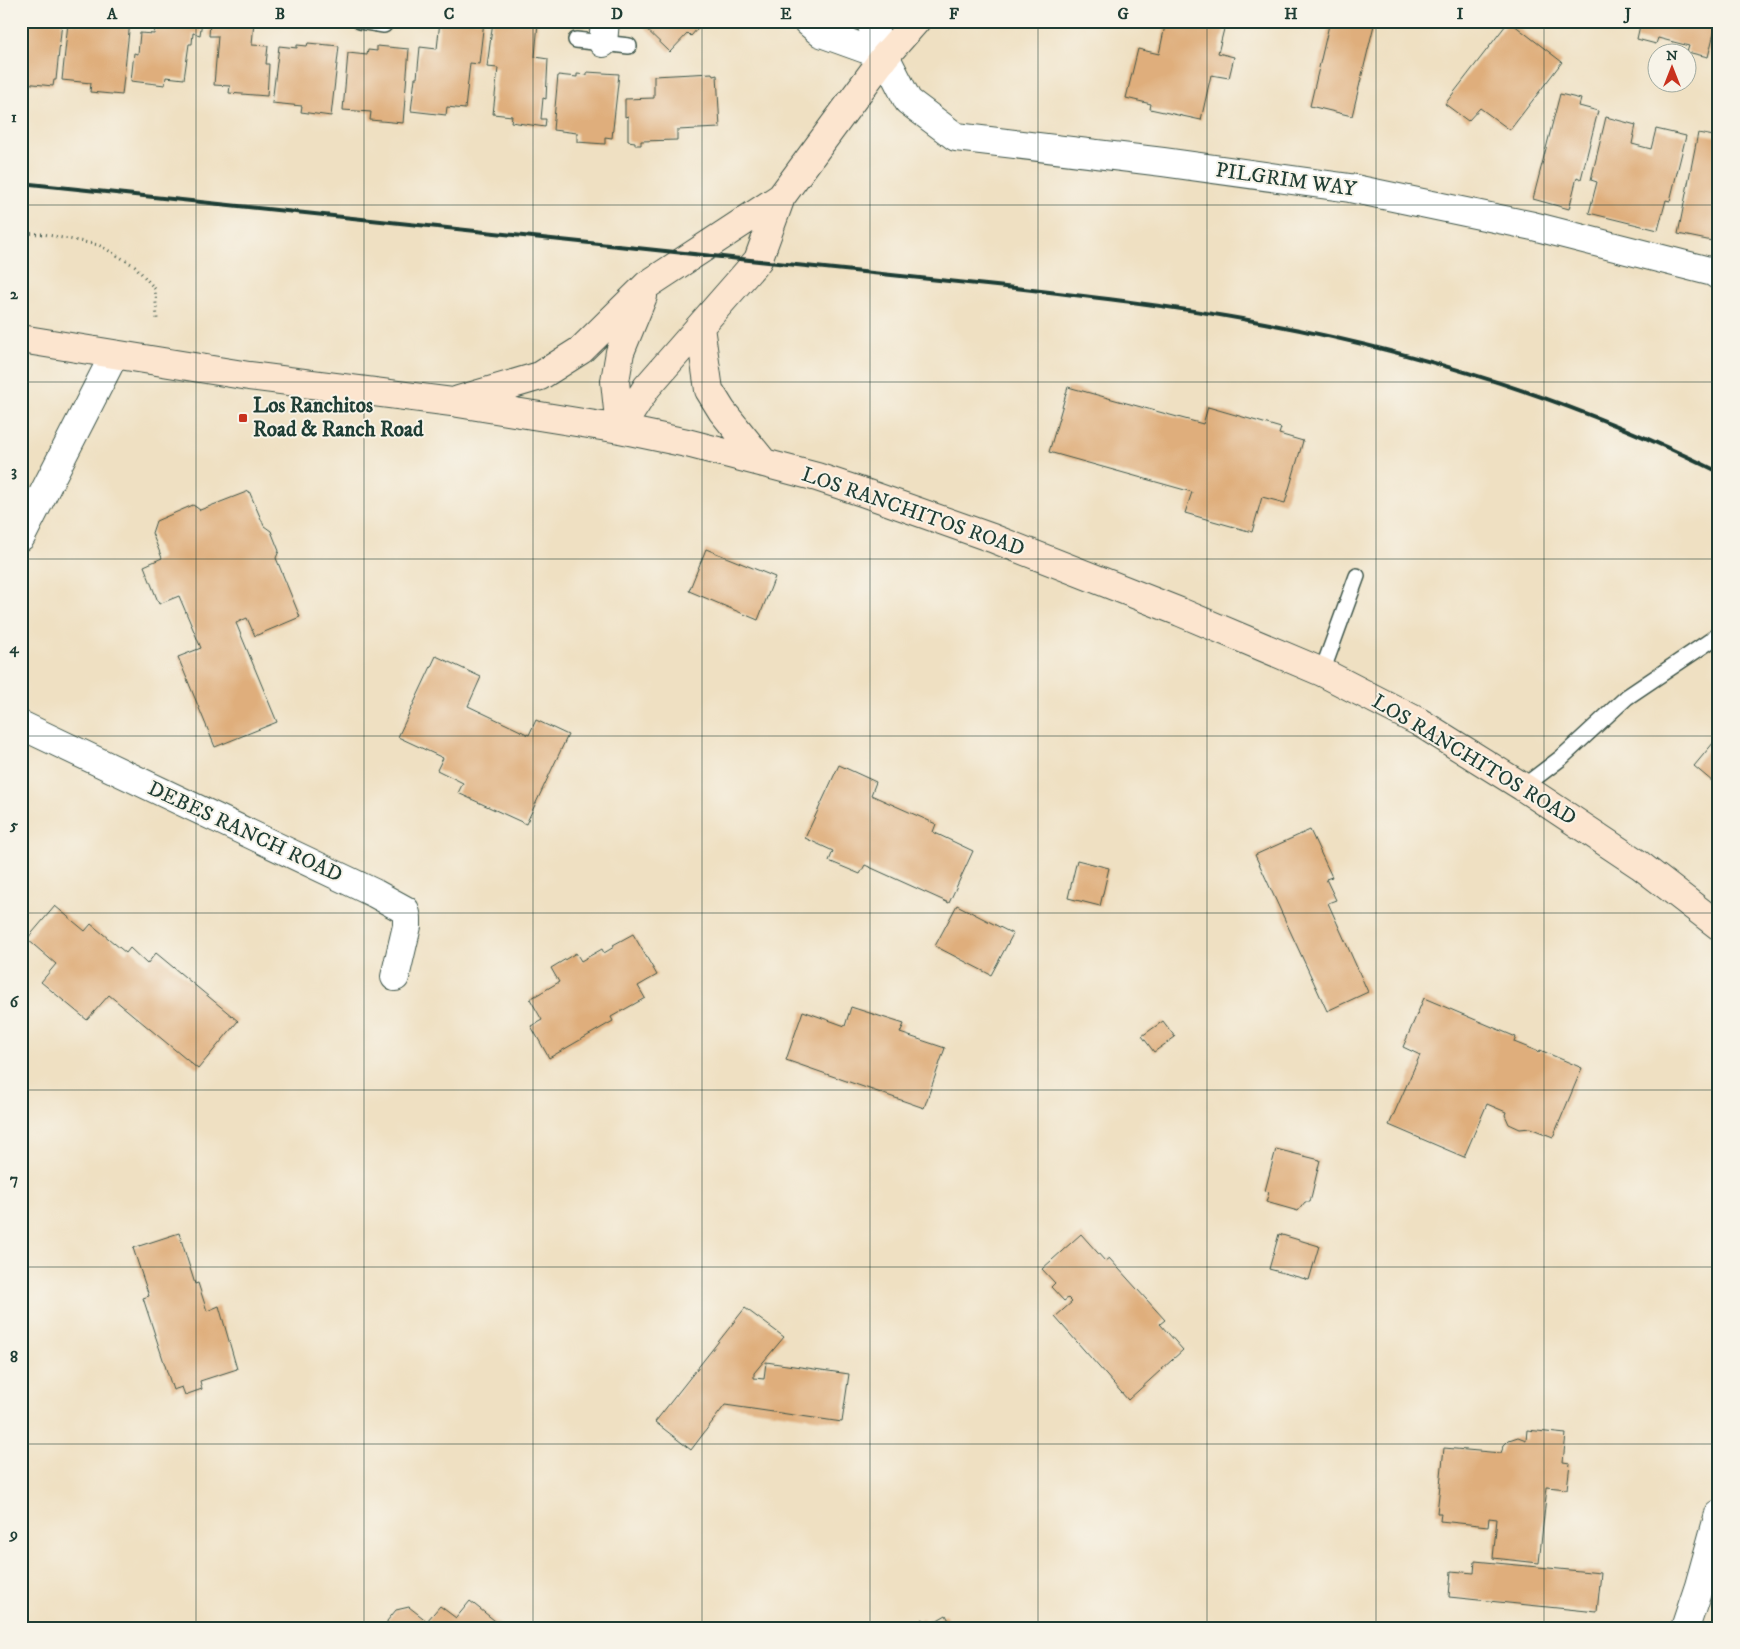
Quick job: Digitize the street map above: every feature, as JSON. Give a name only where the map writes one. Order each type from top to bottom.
[{"type":"main road","points":[[620,429],[647,387],[758,260],[782,197],[885,56],[916,21]]},
{"type":"main road","points":[[452,402],[540,376],[580,350],[647,285],[782,197]]},
{"type":"main road","points":[[620,429],[615,381],[616,371],[620,352],[647,285]]},
{"type":"main road","points":[[700,327],[709,390],[722,412],[764,463]]},
{"type":"main road","name":"LOS RANCHITOS ROAD","points":[[21,339],[249,376],[452,402],[620,429],[687,443],[817,477],[992,538],[1180,612],[1322,672],[1419,722],[1523,786],[1640,865],[1719,926]]},
{"type":"street","points":[[807,21],[821,33],[885,56]]},
{"type":"street","name":"PILGRIM WAY","points":[[870,21],[908,101],[956,137],[1163,162],[1350,188],[1533,226],[1713,272],[1719,276]]},
{"type":"street","points":[[21,537],[114,355]]},
{"type":"street","name":"DEBES RANCH ROAD","points":[[21,725],[374,893],[405,910],[407,926],[395,978]]},
{"type":"street","points":[[1685,1628],[1719,1514]]},
{"type":"lane","points":[[360,21],[384,25]]},
{"type":"lane","points":[[576,40],[612,37]]},
{"type":"lane","points":[[1322,672],[1357,576]]},
{"type":"lane","points":[[1523,786],[1562,758],[1626,697],[1713,639],[1719,632]]},
{"type":"path","points":[[21,233],[43,234],[99,245],[136,266],[155,289],[157,319]]},
{"type":"building","points":[[21,21],[62,22],[56,80],[54,80],[53,86],[24,83],[25,77],[21,76]]},
{"type":"building","points":[[87,21],[130,22],[122,95],[90,92],[91,83],[62,80],[68,23],[87,25]]},
{"type":"building","points":[[156,21],[202,21],[200,35],[193,33],[192,44],[189,44],[184,79],[166,77],[165,85],[131,81],[134,53],[138,54],[140,33],[154,34]]},
{"type":"building","points":[[210,21],[254,21],[252,45],[268,46],[266,64],[269,64],[267,96],[229,93],[230,86],[214,85],[218,36],[209,36]]},
{"type":"building","points":[[440,21],[484,21],[479,64],[470,63],[465,109],[447,107],[446,115],[411,111],[420,47],[437,49]]},
{"type":"building","points":[[493,21],[538,22],[535,57],[548,59],[546,99],[543,98],[541,119],[546,119],[545,127],[511,122],[512,116],[493,114],[498,68],[487,67]]},
{"type":"building","points":[[638,21],[704,21],[691,36],[688,33],[670,52]]},
{"type":"building","points":[[1166,21],[1226,21],[1218,53],[1234,57],[1229,78],[1211,75],[1201,120],[1150,109],[1151,104],[1126,98],[1138,49],[1159,54]]},
{"type":"building","points":[[1317,21],[1375,21],[1352,116],[1310,106],[1329,25]]},
{"type":"building","points":[[1509,21],[1562,62],[1510,130],[1480,108],[1468,121],[1445,104]]},
{"type":"building","points":[[1641,21],[1717,21],[1708,57],[1698,55],[1698,42],[1674,42],[1658,38],[1657,42],[1648,42],[1637,39]]},
{"type":"building","points":[[308,43],[339,46],[331,116],[301,112],[302,106],[272,103],[279,46],[297,48],[297,45],[307,46]]},
{"type":"building","points":[[377,46],[409,49],[403,123],[370,120],[371,112],[343,110],[348,53],[367,55],[368,50],[377,51]]},
{"type":"building","points":[[587,72],[619,74],[612,138],[605,137],[605,144],[577,142],[577,133],[553,130],[558,75],[577,77],[577,74],[587,75]]},
{"type":"building","points":[[712,73],[713,76],[717,75],[720,128],[677,130],[677,140],[641,141],[641,145],[635,145],[635,142],[628,141],[628,116],[625,117],[625,99],[654,98],[654,76]]},
{"type":"building","points":[[1560,94],[1581,99],[1579,106],[1598,111],[1581,179],[1577,177],[1569,209],[1533,199]]},
{"type":"building","points":[[1606,117],[1636,125],[1632,144],[1651,149],[1656,129],[1686,136],[1670,201],[1666,200],[1658,230],[1589,213],[1597,182],[1591,180]]},
{"type":"building","points":[[1698,133],[1719,137],[1719,234],[1717,242],[1678,234]]},
{"type":"building","points":[[1068,387],[1203,424],[1208,407],[1281,428],[1279,434],[1303,441],[1285,503],[1262,497],[1252,532],[1185,513],[1192,492],[1049,452]]},
{"type":"building","points":[[249,491],[264,526],[271,531],[279,551],[276,558],[300,617],[255,636],[247,618],[236,623],[277,722],[215,747],[178,657],[201,648],[179,596],[159,604],[144,566],[162,558],[152,533],[156,521],[193,505],[200,510]]},
{"type":"building","points":[[706,549],[775,577],[758,620],[689,591]]},
{"type":"building","points":[[436,656],[481,677],[468,706],[529,735],[536,720],[568,735],[526,824],[458,793],[463,783],[437,770],[443,758],[398,737]]},
{"type":"building","points":[[1719,736],[1719,787],[1694,766]]},
{"type":"building","points":[[839,765],[876,782],[871,795],[936,824],[933,832],[973,851],[949,903],[865,865],[860,874],[829,861],[833,851],[805,838]]},
{"type":"building","points":[[1310,830],[1332,877],[1326,879],[1336,900],[1328,903],[1368,992],[1327,1011],[1255,855]]},
{"type":"building","points":[[1077,860],[1109,868],[1100,906],[1068,898]]},
{"type":"building","points":[[957,905],[1013,934],[991,975],[935,946]]},
{"type":"building","points":[[55,906],[85,931],[91,924],[126,953],[130,948],[147,964],[156,953],[238,1021],[198,1069],[109,995],[87,1020],[41,982],[56,964],[27,939]]},
{"type":"building","points":[[633,934],[657,975],[638,986],[645,998],[611,1017],[613,1021],[549,1058],[531,1026],[542,1020],[530,999],[559,982],[551,968],[576,953],[581,961],[602,949],[604,953],[614,947],[613,945]]},
{"type":"building","points":[[1424,998],[1516,1037],[1514,1042],[1539,1052],[1540,1050],[1582,1068],[1553,1137],[1530,1128],[1520,1129],[1509,1124],[1505,1115],[1506,1112],[1487,1104],[1464,1157],[1389,1125],[1420,1055],[1403,1047]]},
{"type":"building","points":[[851,1007],[904,1024],[900,1033],[945,1048],[924,1108],[786,1060],[803,1011],[845,1026]]},
{"type":"building","points":[[1163,1021],[1175,1037],[1154,1052],[1142,1036]]},
{"type":"building","points":[[1276,1149],[1320,1160],[1310,1202],[1305,1202],[1298,1211],[1266,1202],[1269,1192],[1265,1191]]},
{"type":"building","points":[[179,1233],[195,1284],[198,1283],[207,1311],[219,1306],[237,1369],[200,1381],[202,1389],[185,1395],[182,1387],[173,1390],[143,1298],[149,1296],[133,1248]]},
{"type":"building","points":[[1081,1234],[1105,1261],[1109,1258],[1165,1320],[1160,1324],[1183,1350],[1128,1400],[1055,1317],[1072,1302],[1068,1298],[1064,1301],[1051,1287],[1055,1283],[1042,1269]]},
{"type":"building","points":[[1279,1234],[1319,1246],[1309,1280],[1269,1269]]},
{"type":"building","points":[[745,1308],[784,1337],[754,1373],[754,1378],[764,1379],[766,1362],[849,1374],[842,1422],[725,1405],[691,1450],[655,1422]]},
{"type":"building","points":[[1527,1430],[1566,1434],[1563,1462],[1570,1463],[1567,1489],[1547,1487],[1539,1563],[1493,1558],[1497,1519],[1489,1518],[1488,1526],[1440,1521],[1441,1513],[1437,1513],[1444,1448],[1501,1453],[1504,1445],[1509,1440],[1518,1437],[1526,1440]]},
{"type":"building","points":[[1475,1561],[1601,1573],[1597,1612],[1449,1597],[1451,1571],[1474,1573]]},
{"type":"building","points":[[470,1601],[504,1628],[388,1628],[387,1621],[396,1610],[409,1607],[427,1621],[440,1606],[456,1618]]},
{"type":"building","points":[[946,1615],[953,1628],[908,1628],[923,1619],[927,1626]]},
{"type":"railway","points":[[21,183],[1015,288],[1219,315],[1309,332],[1369,346],[1489,379],[1548,399],[1606,422],[1719,472]]},
{"type":"place","name":"Los Ranchitos Road & Ranch Road","points":[[243,418]]}]
